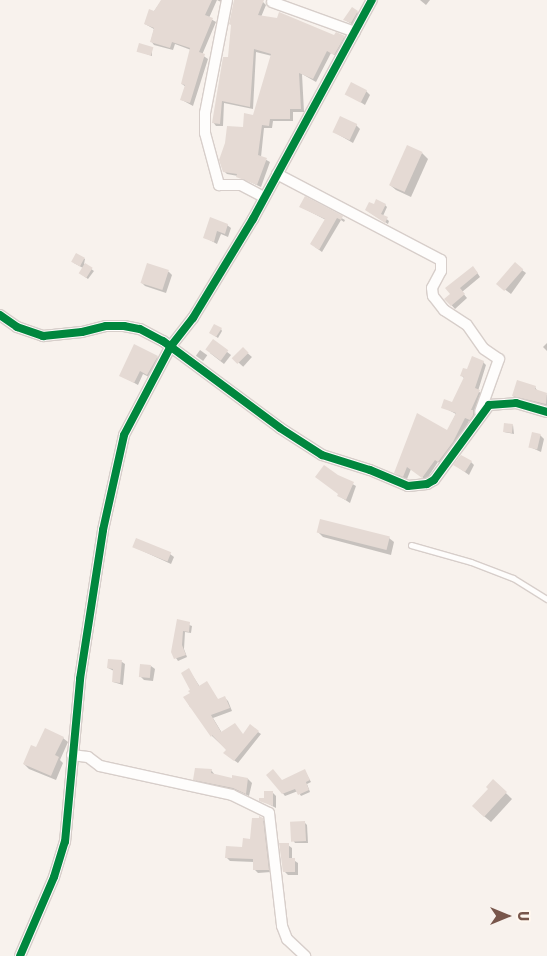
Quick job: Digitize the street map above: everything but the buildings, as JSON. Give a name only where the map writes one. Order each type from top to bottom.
[{"type":"street","points":[[227,0],[205,113],[205,133],[219,185],[243,186],[264,197]]},
{"type":"street","points":[[20,956],[54,878],[65,842],[79,756],[80,679],[103,530],[124,435],[171,346],[193,318],[278,174],[372,0]]},
{"type":"street","points":[[272,2],[355,32]]},
{"type":"street","points":[[278,174],[441,260],[442,271],[432,288],[433,296],[444,310],[467,325],[484,349],[497,357],[499,362],[476,422]]},
{"type":"street","points":[[0,315],[17,327],[43,336],[82,332],[106,326],[124,326],[140,329],[171,346],[280,428],[322,455],[370,470],[408,486],[427,484],[434,480],[489,405],[516,402],[547,412]]},
{"type":"street","points":[[79,756],[100,766],[232,795],[269,812],[282,926],[287,939],[305,956]]},
{"type":"lane","points":[[411,544],[470,562],[513,578],[547,599]]},
{"type":"cycle path","points":[[20,956],[54,877],[65,842],[80,679],[103,530],[124,435],[171,346],[193,318],[253,219],[372,0]]},
{"type":"cycle path","points":[[0,315],[17,327],[43,336],[82,332],[106,326],[124,326],[140,329],[163,341],[280,428],[322,455],[370,470],[408,486],[427,484],[434,480],[489,405],[516,403],[547,412]]}]
